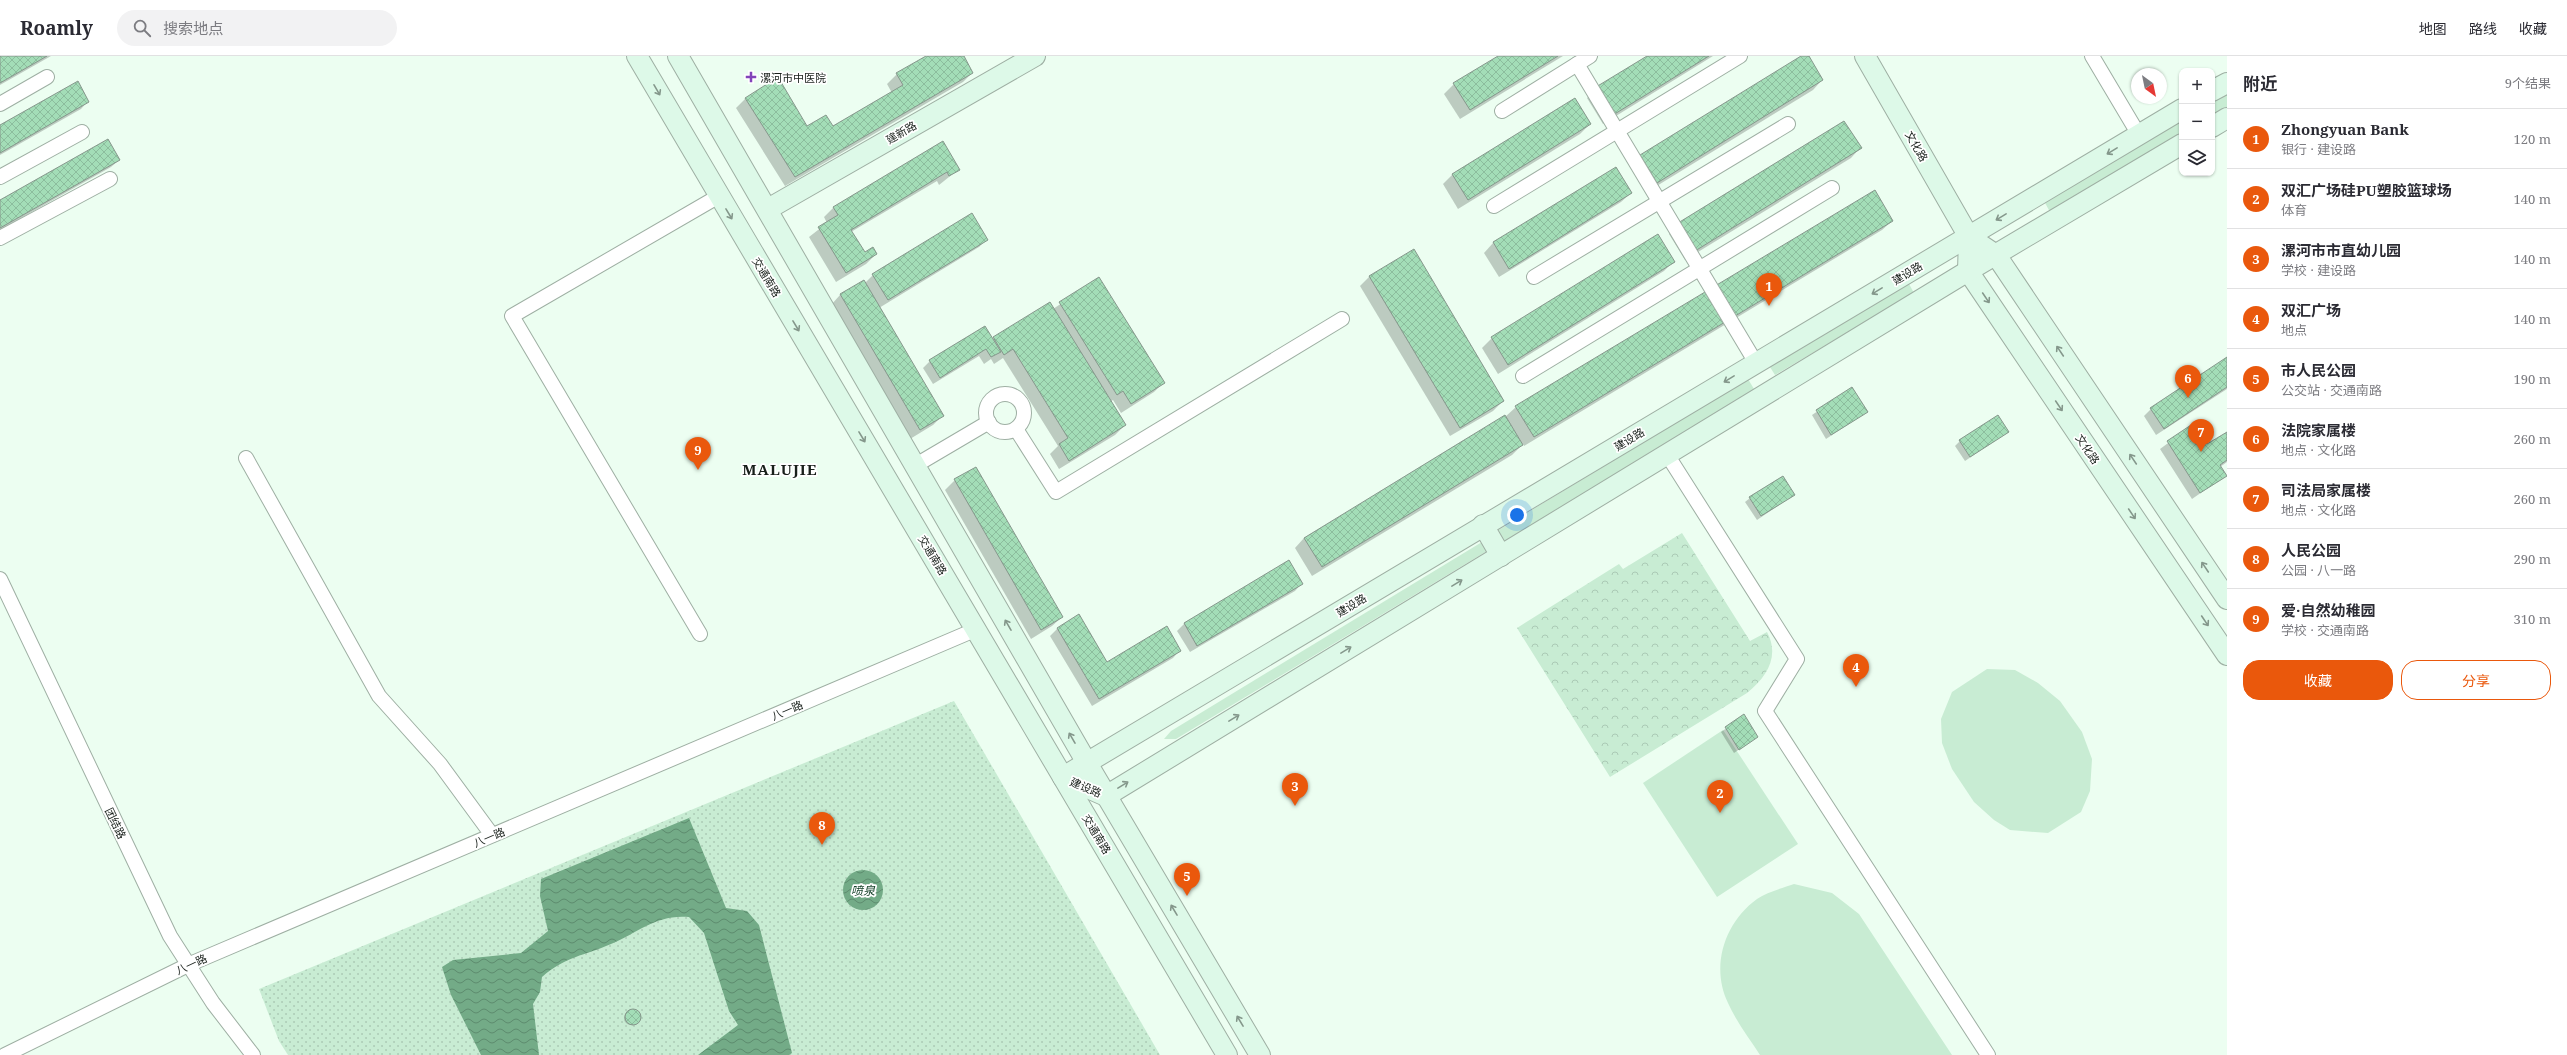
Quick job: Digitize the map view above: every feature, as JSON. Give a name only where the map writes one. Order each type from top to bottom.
[{"type":"street","name":"交通南路","points":[[637,56],[977,629],[1227,1055]]},
{"type":"street","points":[[678,56],[768,209],[1106,796],[1260,1055]]},
{"type":"street","name":"建新路","points":[[768,209],[1035,56]]},
{"type":"street","points":[[1502,111],[1590,56]]},
{"type":"street","points":[[1494,206],[1740,56]]},
{"type":"street","name":"文化路","points":[[1865,56],[1969,237],[1996,255],[2227,599]]},
{"type":"street","points":[[2092,56],[2139,135]]},
{"type":"street","points":[[1577,64],[1773,390]]},
{"type":"street","points":[[0,104],[46,77]]},
{"type":"street","points":[[2215,90],[2227,83]]},
{"type":"street","name":"建设路","points":[[1063,777],[2179,111]]},
{"type":"street","points":[[2215,125],[2227,118]]},
{"type":"street","points":[[1534,277],[1788,124]]},
{"type":"street","points":[[0,178],[82,132]]},
{"type":"street","name":"建设路","points":[[1063,777],[1106,796],[1668,456],[1968,271],[2179,146]]},
{"type":"street","points":[[0,238],[110,179]]},
{"type":"street","points":[[1523,376],[1832,188]]},
{"type":"street","points":[[700,634],[512,316],[719,196]]},
{"type":"street","points":[[1968,271],[1969,237]]},
{"type":"street","name":"文化路","points":[[1968,271],[2227,655]]},
{"type":"street","points":[[1016,429],[1056,492],[1342,319]]},
{"type":"street","points":[[1003,395],[1009,395],[1020,401],[1024,412],[1023,419],[1016,429],[1004,432],[998,431],[988,422],[987,411],[992,400],[1003,395]]},
{"type":"street","points":[[889,482],[988,422]]},
{"type":"street","points":[[1668,456],[1797,659],[1765,711],[1988,1055]]},
{"type":"street","points":[[246,458],[379,696],[440,764],[492,835]]},
{"type":"street","points":[[1483,526],[1501,556]]},
{"type":"street","name":"团结路","points":[[0,579],[170,936],[190,964],[213,1003],[253,1055]]},
{"type":"street","name":"八一路","points":[[5,1055],[190,964],[977,629]]},
{"type":"green space","points":[[2227,92],[2227,107],[2215,114],[2215,104],[2215,99]]},
{"type":"green space","points":[[2179,120],[2179,136],[2050,212],[2044,201]]},
{"type":"green space","points":[[1909,284],[1914,293],[1775,375],[1770,367]]},
{"type":"green space","points":[[1748,379],[1754,389],[1503,542],[1497,531]]},
{"type":"green space","points":[[1682,533],[1750,641],[1767,632],[1771,641],[1772,658],[1766,673],[1747,693],[1610,777],[1517,628],[1619,564],[1623,569]]},
{"type":"green space","points":[[1482,542],[1487,551],[1176,739],[1164,739],[1171,731]]},
{"type":"green space","points":[[1987,669],[2015,670],[2038,683],[2060,701],[2082,732],[2092,759],[2090,791],[2081,812],[2048,833],[2010,830],[1994,820],[1974,802],[1952,769],[1942,743],[1941,719],[1952,692]]},
{"type":"green space","points":[[954,701],[1160,1055],[288,1055],[279,1041],[259,989]]},
{"type":"green space","points":[[1723,730],[1798,844],[1717,897],[1643,783]]},
{"type":"green space","points":[[1794,884],[1832,893],[1859,914],[1952,1055],[1760,1055],[1728,1003],[1720,974],[1721,960],[1729,932],[1736,920],[1746,909],[1757,899],[1770,892]]},
{"type":"water","points":[[689,818],[726,908],[747,911],[759,925],[792,1053],[789,1055],[698,1055],[738,1025],[729,1011],[704,933],[689,917],[678,917],[658,921],[611,944],[567,960],[542,977],[540,992],[533,1004],[539,1055],[481,1055],[451,995],[442,967],[453,960],[521,953],[548,931],[540,896],[541,879]]},
{"type":"water","name":"喷泉","points":[[867,870],[874,873],[880,879],[883,890],[882,898],[874,907],[867,910],[859,910],[852,907],[844,898],[843,886],[846,879],[855,871]]},
{"type":"building","points":[[0,56],[47,56],[0,83]]},
{"type":"building","points":[[926,56],[964,56],[973,73],[795,177],[745,98],[778,77],[807,126],[826,115],[833,126],[903,85],[896,73]]},
{"type":"building","points":[[1498,56],[1558,56],[1470,110],[1453,83]]},
{"type":"building","points":[[1647,56],[1709,56],[1613,115],[1596,87]]},
{"type":"building","points":[[1801,56],[1809,56],[1823,80],[1657,183],[1640,155]]},
{"type":"building","points":[[78,81],[89,102],[0,153],[0,125]]},
{"type":"building","points":[[1575,98],[1591,124],[1468,200],[1452,174]]},
{"type":"building","points":[[1844,121],[1862,148],[1695,251],[1678,223]]},
{"type":"building","points":[[108,139],[120,160],[0,228],[0,200]]},
{"type":"building","points":[[943,141],[960,170],[949,176],[947,172],[851,230],[865,252],[873,247],[877,254],[846,273],[818,227],[838,215],[833,207]]},
{"type":"building","points":[[1616,167],[1632,193],[1509,269],[1493,242]]},
{"type":"building","points":[[1875,190],[1893,221],[1534,437],[1515,406]]},
{"type":"building","points":[[972,213],[988,240],[888,300],[872,274]]},
{"type":"building","points":[[1658,234],[1675,262],[1508,365],[1491,337]]},
{"type":"building","points":[[1414,249],[1504,401],[1460,428],[1369,276]]},
{"type":"building","points":[[1099,277],[1165,383],[1131,404],[1123,391],[1117,395],[1059,302]]},
{"type":"building","points":[[864,280],[944,416],[920,430],[840,294]]},
{"type":"building","points":[[1050,302],[1126,425],[1069,461],[1059,444],[1068,438],[1013,349],[1004,355],[993,337]]},
{"type":"building","points":[[985,326],[1001,352],[991,357],[986,349],[940,378],[929,360]]},
{"type":"building","points":[[2227,357],[2227,387],[2164,429],[2150,408]]},
{"type":"building","points":[[1852,387],[1868,412],[1831,435],[1816,410]]},
{"type":"building","points":[[1505,415],[1523,445],[1322,567],[1304,538]]},
{"type":"building","points":[[1998,415],[2009,432],[1970,457],[1959,440]]},
{"type":"building","points":[[2194,423],[2207,444],[2227,432],[2227,460],[2220,465],[2227,476],[2200,493],[2167,441]]},
{"type":"building","points":[[976,467],[1063,617],[1041,630],[954,479]]},
{"type":"building","points":[[1783,476],[1795,495],[1761,516],[1749,497]]},
{"type":"building","points":[[1289,560],[1303,584],[1197,646],[1184,623]]},
{"type":"building","points":[[1079,614],[1107,662],[1167,626],[1181,651],[1099,699],[1057,628]]},
{"type":"building","points":[[1744,714],[1758,737],[1739,750],[1725,727]]},
{"type":"building","points":[[633,1009],[639,1011],[641,1017],[639,1023],[633,1025],[627,1023],[625,1017],[627,1011]]},
{"type":"place","name":"漯河市中医院","points":[[751,77]]},
{"type":"place","name":"Zhongyuan Bank","points":[[1769,306]]},
{"type":"place","name":"法院家属楼","points":[[2188,398]]},
{"type":"place","name":"司法局家属楼","points":[[2201,452]]},
{"type":"place","name":"爱·自然幼稚园","points":[[698,470]]},
{"type":"place","name":"双汇广场","points":[[1856,687]]},
{"type":"place","name":"漯河市市直幼儿园","points":[[1295,806]]},
{"type":"place","name":"双汇广场硅PU塑胶篮球场","points":[[1720,813]]},
{"type":"place","name":"人民公园","points":[[822,845]]},
{"type":"place","name":"市人民公园","points":[[1187,896]]},
{"type":"district","name":"MALUJIE","points":[[780,469]]}]
